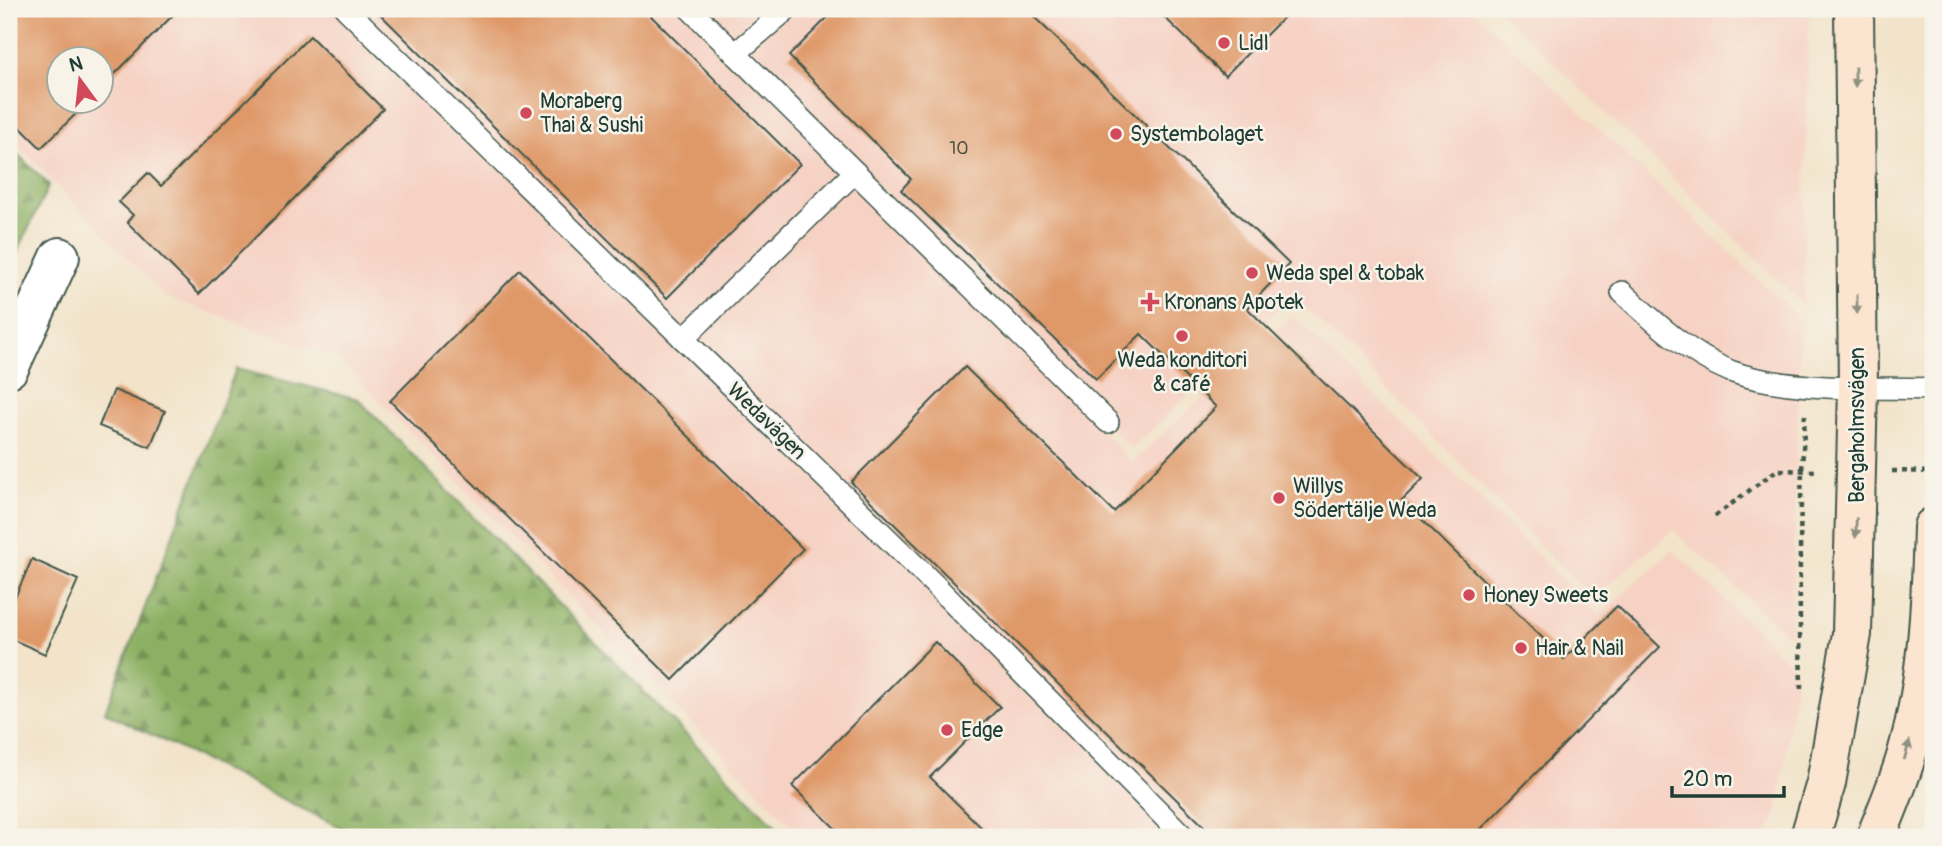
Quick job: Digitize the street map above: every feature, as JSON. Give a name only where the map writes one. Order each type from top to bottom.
[{"type":"main road","name":"Bergaholmsvägen","points":[[1810,837],[1826,783],[1852,634],[1858,387],[1854,9]]},
{"type":"main road","points":[[1876,837],[1895,791],[1909,745],[1925,659],[1933,527]]},
{"type":"street","points":[[9,368],[60,257]]},
{"type":"lane","name":"Wedavägen","points":[[345,9],[935,585],[1184,837]]},
{"type":"lane","points":[[690,9],[1108,422]]},
{"type":"lane","points":[[735,54],[788,9]]},
{"type":"lane","points":[[683,339],[855,172]]},
{"type":"lane","points":[[1622,292],[1659,326],[1698,354],[1729,370],[1766,382],[1933,389]]},
{"type":"path","points":[[1801,699],[1798,597],[1801,471],[1807,385]]},
{"type":"path","points":[[1715,516],[1777,470],[1801,471]]},
{"type":"shaded area","points":[[9,9],[775,9],[732,48],[1132,462],[1293,316],[1599,615],[1673,550],[1797,670],[1778,812],[1765,837],[802,837],[339,359],[166,297],[9,137]]},
{"type":"shaded area","points":[[795,9],[1472,9],[1801,320],[1791,638],[1673,530],[1592,598],[1317,318],[1291,296],[1132,449],[748,48]]},
{"type":"shaded area","points":[[1498,9],[1809,9],[1803,304]]},
{"type":"green space","points":[[9,146],[49,185],[9,270]]},
{"type":"green space","points":[[236,369],[358,399],[786,837],[352,837],[342,828],[105,712]]},
{"type":"building","points":[[9,9],[179,9],[116,73],[116,46],[46,46],[46,116],[74,116],[41,148],[9,116]]},
{"type":"building","points":[[375,9],[644,9],[800,164],[667,298]]},
{"type":"building","points":[[836,9],[1026,9],[1289,264],[1247,308],[1423,479],[1402,500],[1564,659],[1617,606],[1660,647],[1473,837],[1215,837],[851,482],[965,367],[1114,512],[1216,407],[1141,334],[1096,379],[901,190],[911,179],[789,56]]},
{"type":"building","name":"Lidl","points":[[1156,9],[1292,9],[1225,76]]},
{"type":"building","points":[[310,36],[383,109],[199,294],[127,222],[133,215],[119,202],[148,173],[161,186]]},
{"type":"building","points":[[520,270],[803,549],[673,680],[390,401]]},
{"type":"building","points":[[114,390],[165,411],[150,447],[99,426]]},
{"type":"building","points":[[32,559],[78,580],[45,654],[9,638],[9,611]]},
{"type":"building","points":[[935,642],[1000,707],[930,777],[991,837],[844,837],[792,786]]},
{"type":"place","name":"Lidl","points":[[1224,43]]},
{"type":"place","name":"Moraberg Thai & Sushi","points":[[526,113]]},
{"type":"place","name":"Systembolaget","points":[[1116,134]]},
{"type":"place","name":"Weda spel & tobak","points":[[1252,273]]},
{"type":"place","name":"Kronans Apotek","points":[[1150,302]]},
{"type":"place","name":"Weda konditori & café","points":[[1182,336]]},
{"type":"place","name":"Willys Södertälje Weda","points":[[1279,498]]},
{"type":"place","name":"Honey Sweets","points":[[1469,595]]},
{"type":"place","name":"Hair & Nail","points":[[1521,648]]},
{"type":"place","name":"Edge","points":[[947,730]]}]
